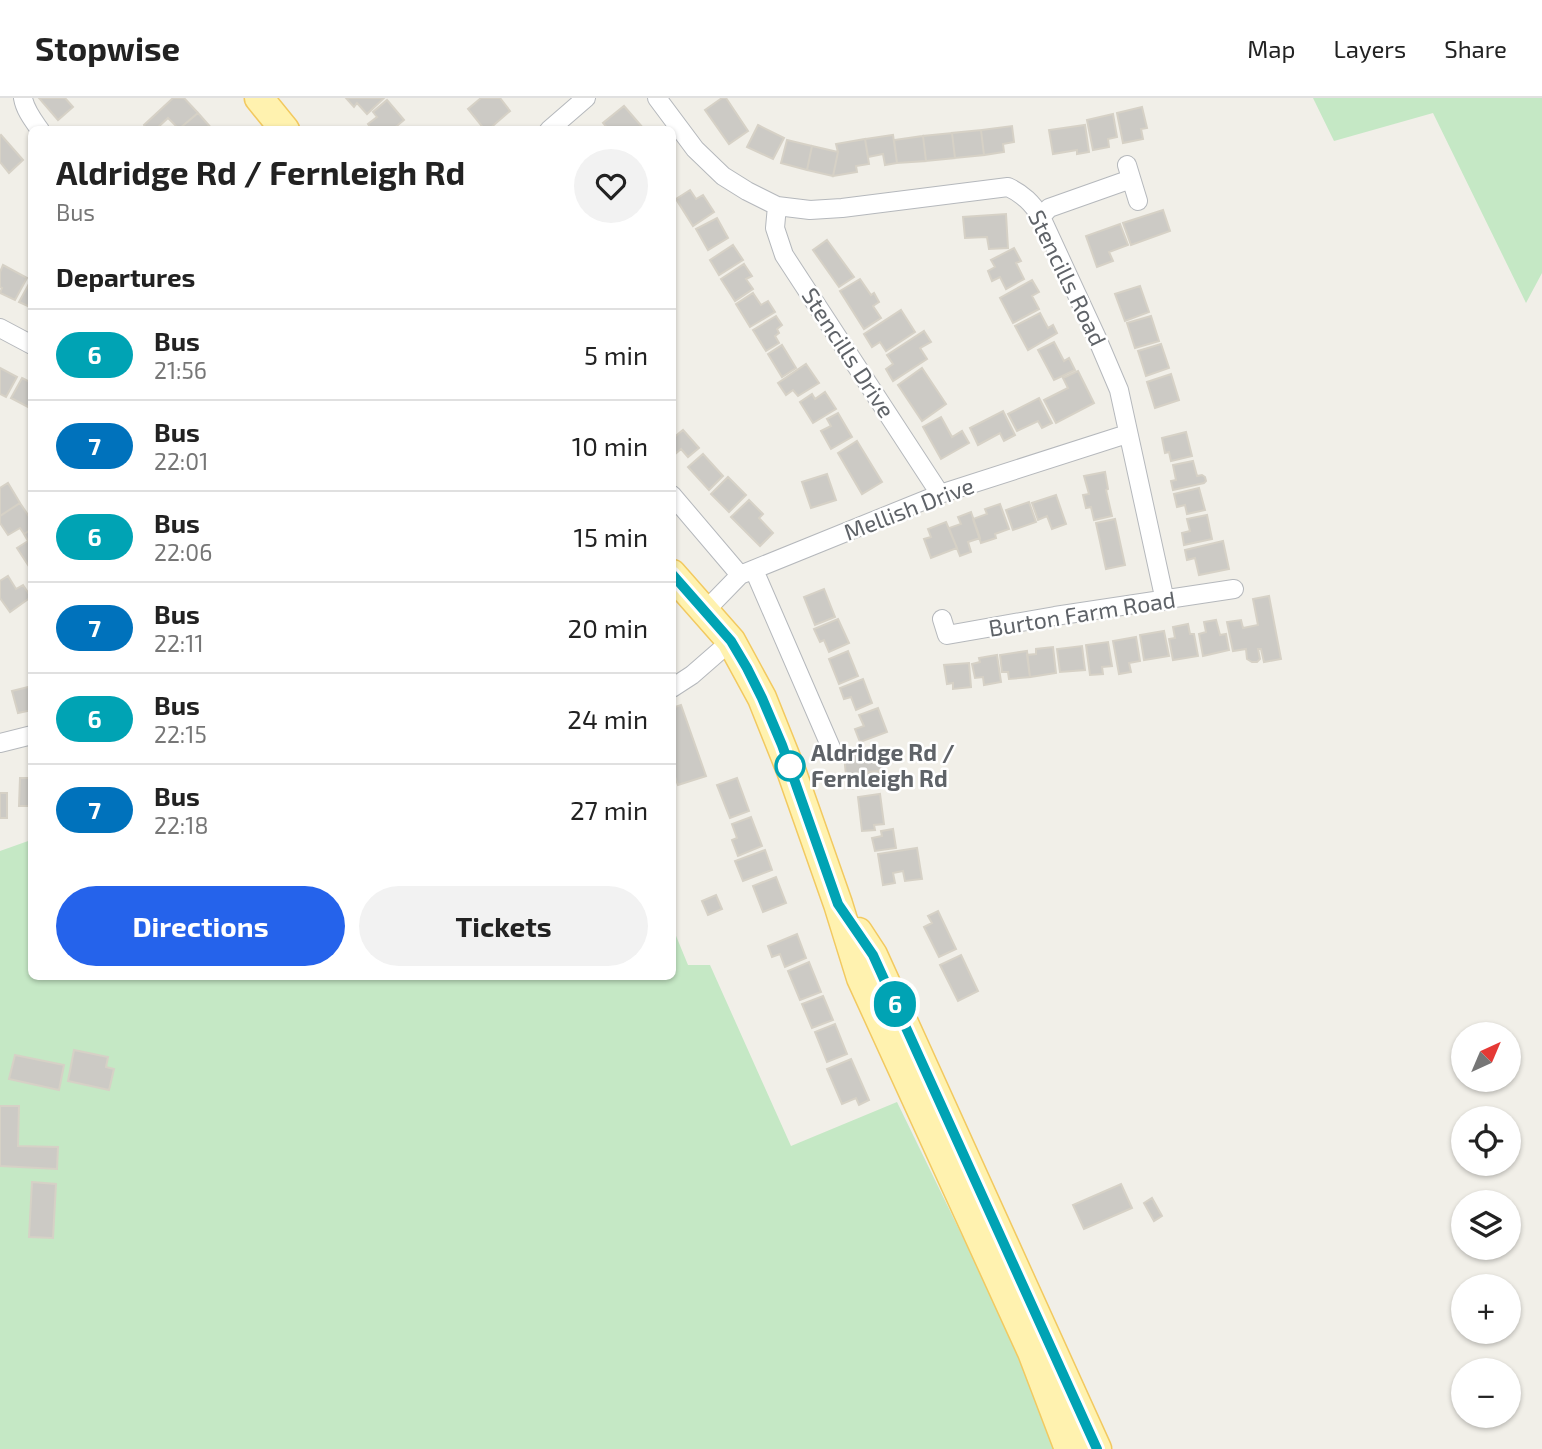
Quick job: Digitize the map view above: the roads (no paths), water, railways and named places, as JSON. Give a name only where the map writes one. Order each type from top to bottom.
[{"type":"main road","points":[[259,98],[282,126]]},
{"type":"main road","points":[[676,578],[731,641],[762,698],[792,772],[861,978],[1032,1352],[1069,1449]]},
{"type":"main road","points":[[838,904],[873,955],[1097,1449]]},
{"type":"street","points":[[23,98],[37,126]]},
{"type":"street","points":[[554,126],[586,98]]},
{"type":"street","name":"Stencills Road","points":[[657,98],[695,149],[723,176],[777,206],[810,210],[842,208],[1008,187],[1027,198],[1041,217],[1119,390],[1165,601]]},
{"type":"street","points":[[1041,217],[1049,208],[1129,172],[1138,201]]},
{"type":"street","name":"Stencills Drive","points":[[777,206],[775,228],[784,256],[940,494]]},
{"type":"street","points":[[0,328],[28,343]]},
{"type":"street","name":"Mellish Drive","points":[[705,611],[747,573],[940,494],[1127,434]]},
{"type":"street","points":[[676,499],[747,573],[832,750]]},
{"type":"street","name":"Burton Farm Road","points":[[942,619],[947,635],[1055,616],[1234,591]]},
{"type":"street","points":[[676,685],[731,641]]},
{"type":"street","points":[[0,743],[28,736]]},
{"type":"place","name":"Aldridge Rd / Fernleigh Rd","points":[[790,766]]}]
